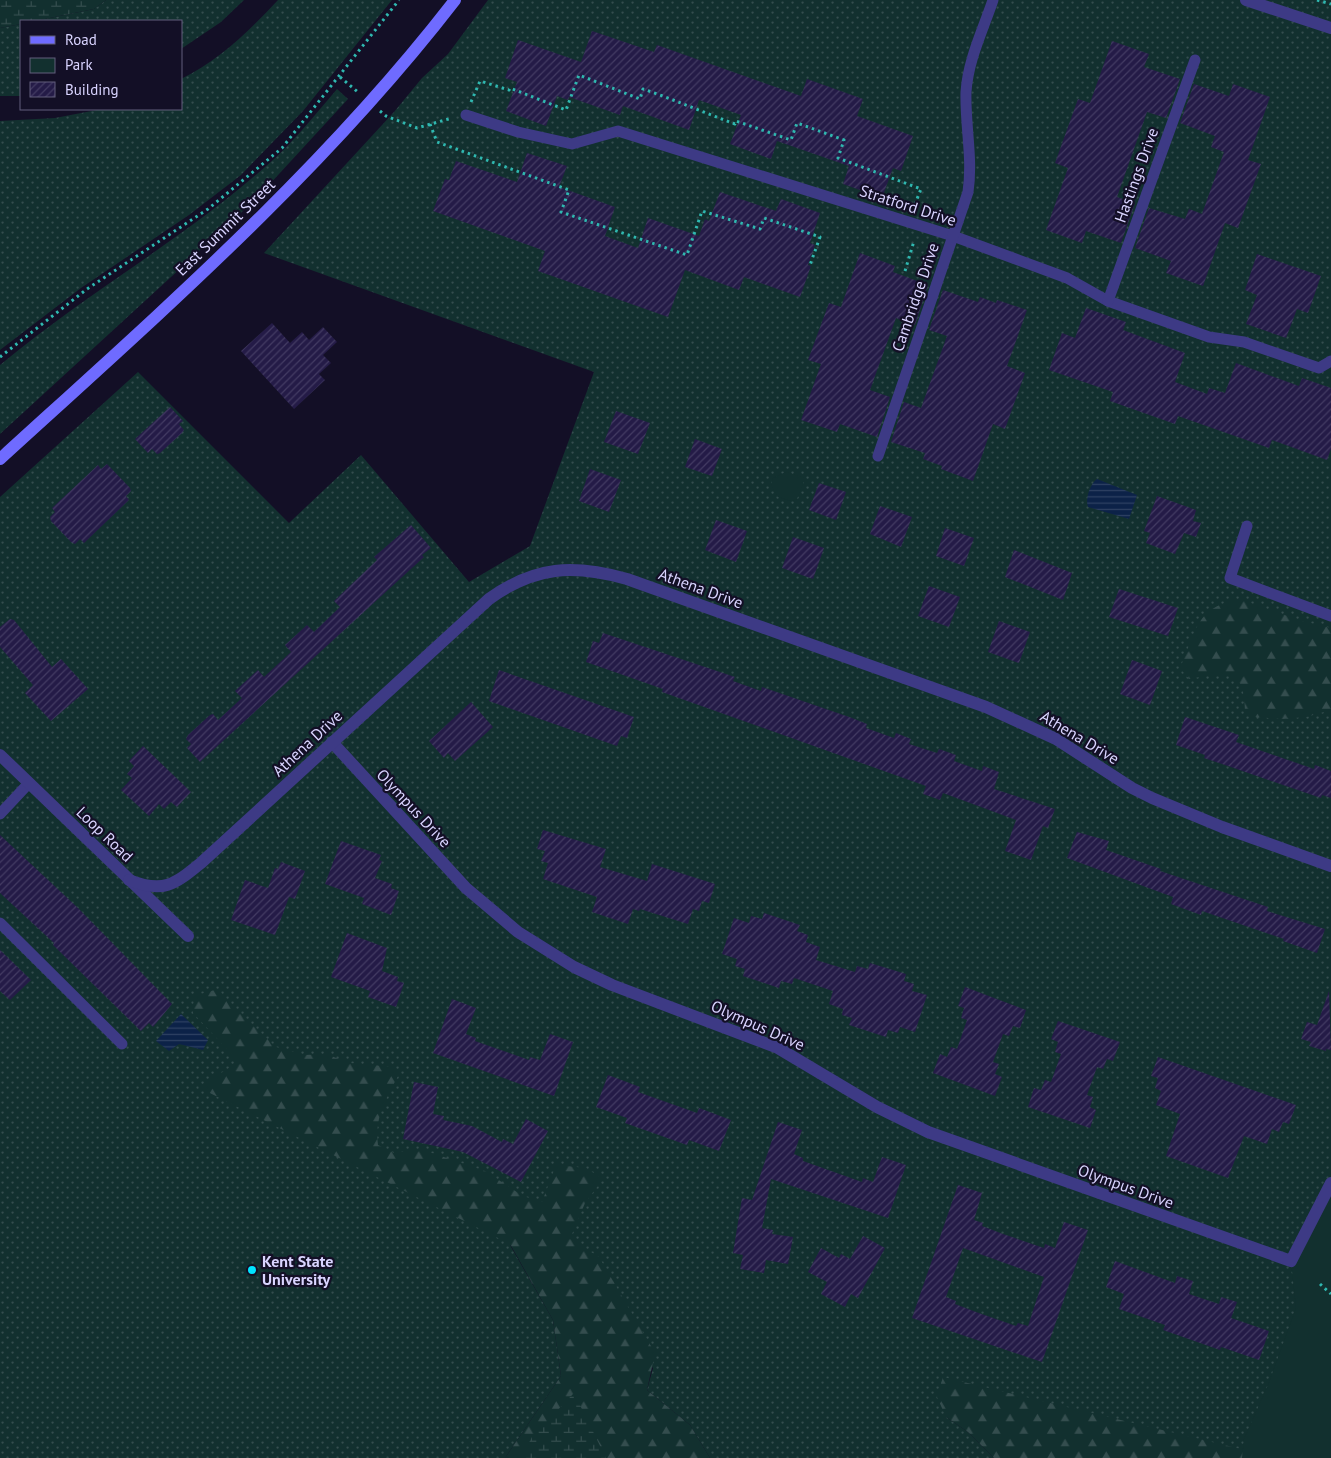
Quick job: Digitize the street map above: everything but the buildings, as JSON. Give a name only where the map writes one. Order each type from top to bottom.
[{"type":"main road","name":"East Summit Street","points":[[0,459],[214,262],[277,200],[369,102],[455,0]]},
{"type":"street","points":[[1246,0],[1331,28]]},
{"type":"street","name":"Athena Drive","points":[[129,880],[147,887],[157,887],[171,884],[186,875],[502,590],[517,582],[545,572],[578,568],[600,571],[635,582],[986,707],[1056,740],[1132,788],[1152,798],[1222,827],[1331,866]]},
{"type":"street","name":"Olympus Drive","points":[[332,742],[478,899],[518,932],[574,967],[612,985],[778,1048],[877,1107],[928,1132],[1290,1261],[1331,1183]]},
{"type":"street","name":"Loop Road","points":[[0,755],[188,936]]},
{"type":"lane","name":"Cambridge Drive","points":[[878,456],[968,192],[971,174],[966,92],[969,71],[993,0]]},
{"type":"lane","name":"Hastings Drive","points":[[1108,301],[1195,60]]},
{"type":"lane","name":"Stratford Drive","points":[[466,114],[518,132],[572,144],[618,131],[953,236],[1067,278],[1108,301],[1209,337],[1244,342],[1319,368],[1331,361]]},
{"type":"lane","points":[[1246,526],[1230,578],[1331,616]]},
{"type":"lane","points":[[0,814],[29,784]]},
{"type":"lane","points":[[0,922],[122,1044]]},
{"type":"path","points":[[0,357],[87,289],[208,209],[282,148],[399,0]]},
{"type":"path","points":[[1319,0],[1331,4]]},
{"type":"path","points":[[340,77],[386,116],[417,128],[466,114],[480,81],[509,90],[510,88],[566,110],[578,75],[640,99],[643,89],[735,124],[736,121],[791,140],[796,124],[844,140],[838,158],[921,189],[904,238],[916,242],[905,271]]},
{"type":"path","points":[[430,124],[437,142],[569,190],[561,212],[687,255],[702,211],[760,229],[764,218],[820,237],[810,265]]},
{"type":"path","points":[[1320,1284],[1331,1294]]},
{"type":"green space","points":[[0,0],[106,0],[94,9],[40,20],[20,20],[20,24],[0,28]]},
{"type":"green space","points":[[106,0],[244,0],[221,22],[182,48],[182,20],[40,20],[94,9]]},
{"type":"green space","points":[[278,0],[392,0],[303,111],[241,175],[189,215],[81,288],[0,350],[0,121],[55,118],[97,110],[182,110],[182,78],[221,54]]},
{"type":"green space","points":[[488,0],[1331,0],[1331,1458],[1278,1458],[946,1417],[968,1432],[994,1458],[710,1458],[690,1425],[647,1390],[653,1368],[510,1245],[553,1320],[561,1376],[505,1458],[0,1458],[0,497],[138,372],[289,523],[361,455],[469,582],[530,546],[594,372],[264,253],[394,112],[422,78],[448,54]]},
{"type":"green space","points":[[20,24],[20,96],[0,96],[0,28]]},
{"type":"green space","points":[[337,89],[348,99],[256,199],[0,434],[0,365],[66,314],[201,219],[233,194],[284,149]]},
{"type":"green space","points":[[786,472],[804,478],[797,499],[791,501],[778,497],[771,485],[773,478]]},
{"type":"green space","points":[[1239,599],[1302,621],[1331,628],[1331,710],[1306,717],[1282,719],[1255,717],[1245,713],[1242,687],[1231,676],[1223,674],[1189,679],[1180,668],[1199,623],[1214,608]]},
{"type":"green space","points":[[218,989],[237,1011],[276,1047],[305,1055],[326,1054],[349,1063],[395,1067],[398,1076],[379,1117],[377,1135],[378,1145],[396,1154],[412,1148],[432,1153],[485,1171],[523,1196],[542,1202],[556,1165],[586,1168],[603,1179],[585,1203],[570,1239],[599,1257],[655,1353],[647,1390],[690,1425],[710,1458],[505,1458],[561,1376],[553,1320],[510,1244],[198,1087],[239,1062],[193,1013],[194,996]]},
{"type":"green space","points":[[1331,1183],[1331,1458],[1242,1458],[1244,1439],[1268,1385],[1296,1308],[1291,1261]]},
{"type":"green space","points":[[943,1377],[1278,1458],[994,1458],[968,1432],[946,1417],[937,1397]]},
{"type":"green space","points":[[574,1393],[606,1458],[521,1458],[532,1437]]},
{"type":"water","points":[[1097,479],[1137,495],[1129,519],[1088,507],[1089,492],[1092,484]]},
{"type":"water","points":[[181,1014],[208,1040],[203,1050],[179,1044],[169,1051],[156,1041]]},
{"type":"place","name":"Kent State University","points":[[252,1270]]}]
